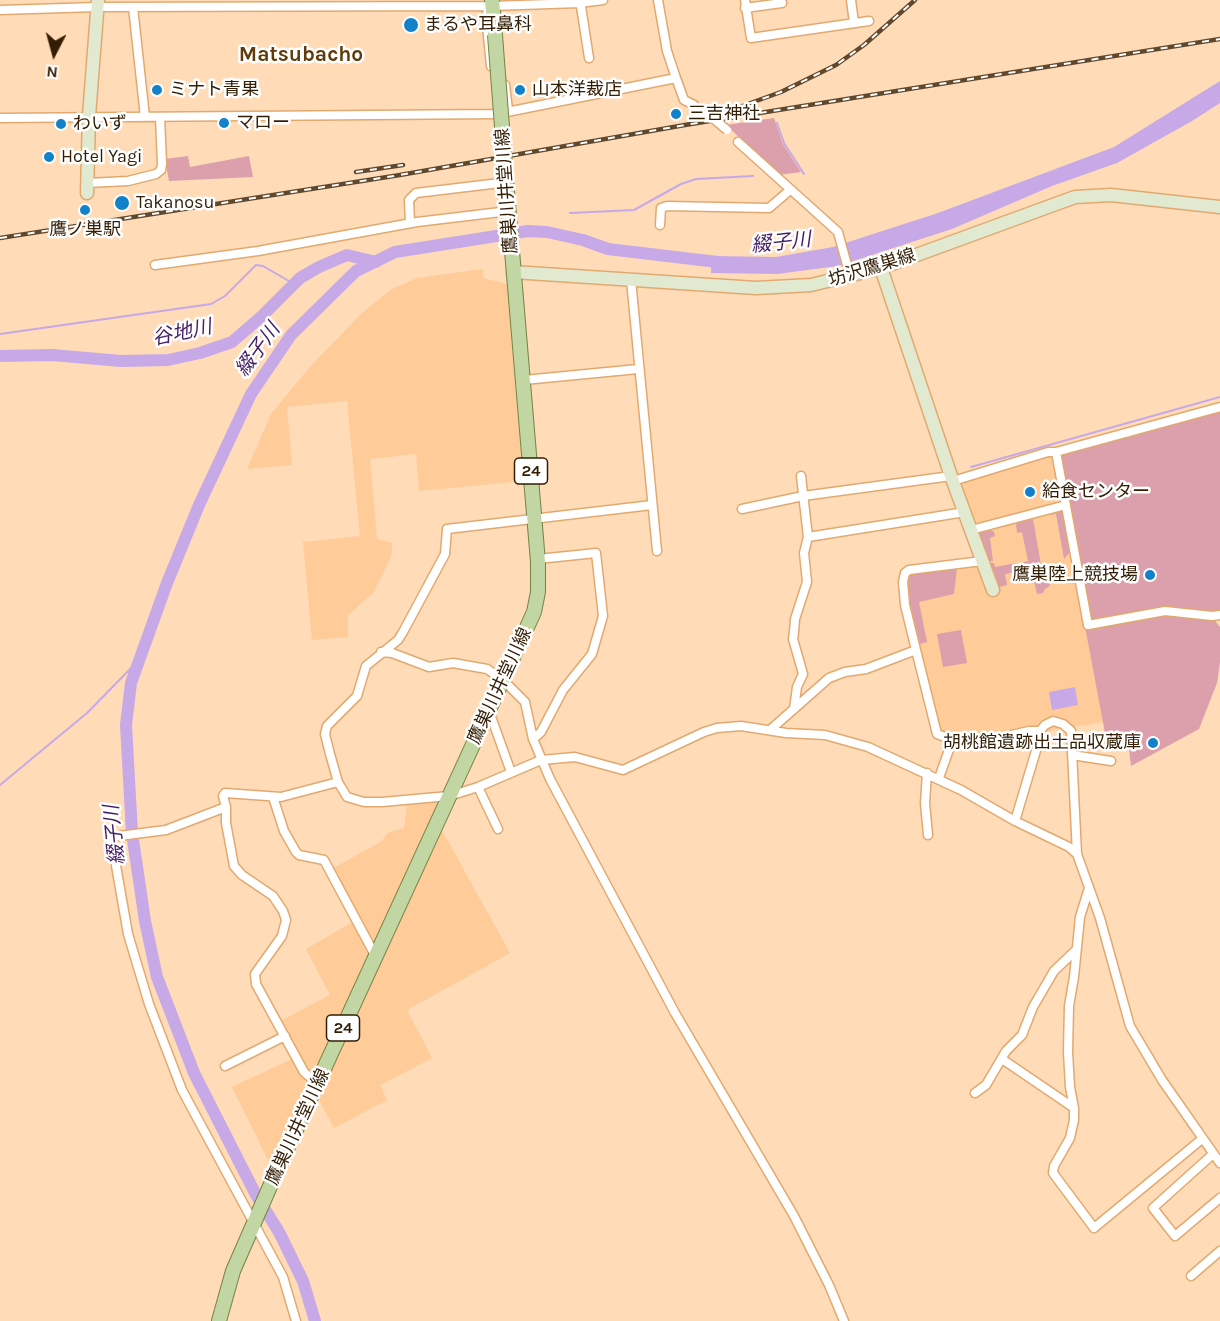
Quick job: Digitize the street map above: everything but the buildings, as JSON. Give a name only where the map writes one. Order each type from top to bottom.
[{"type":"main road","points":[[87,188],[89,116],[98,3]]},
{"type":"main road","name":"鷹巣川井堂川線","points":[[219,1321],[233,1271],[271,1184],[534,612],[539,579],[538,559],[509,214],[503,181],[492,3]]},
{"type":"main road","name":"坊沢鷹巣線","points":[[513,272],[786,288],[828,282],[849,273],[881,268],[1075,197],[1111,195],[1220,207]]},
{"type":"main road","points":[[881,268],[952,478],[993,590]]},
{"type":"street","points":[[0,10],[98,3],[133,7],[246,3],[492,3],[603,0]]},
{"type":"street","points":[[658,0],[667,51],[676,78],[684,100],[694,105]]},
{"type":"street","points":[[851,0],[854,23]]},
{"type":"street","points":[[580,2],[589,58]]},
{"type":"street","points":[[492,3],[498,12],[508,110]]},
{"type":"street","points":[[492,3],[486,15],[497,114]]},
{"type":"street","points":[[782,3],[745,4],[752,38],[869,21]]},
{"type":"street","points":[[133,7],[145,117]]},
{"type":"street","points":[[0,118],[497,114],[676,78]]},
{"type":"street","points":[[708,114],[727,130]]},
{"type":"street","points":[[87,188],[128,181],[156,174],[161,170],[160,117]]},
{"type":"street","points":[[738,142],[838,232],[849,273]]},
{"type":"street","points":[[410,223],[409,200],[416,193],[503,181]]},
{"type":"street","points":[[660,225],[661,208],[667,206],[770,208],[790,190]]},
{"type":"street","points":[[155,265],[258,251],[410,223],[509,214]]},
{"type":"street","points":[[631,280],[657,551]]},
{"type":"street","points":[[524,380],[638,369]]},
{"type":"street","points":[[742,508],[803,496],[952,478],[1220,407]]},
{"type":"street","points":[[1056,452],[1088,625],[1165,611],[1220,615]]},
{"type":"street","points":[[794,709],[796,687],[803,674],[794,632],[795,619],[807,582],[804,554],[808,537],[801,476]]},
{"type":"street","points":[[652,504],[447,529],[445,554],[415,612],[398,639],[366,666],[357,696],[327,726],[325,734],[338,782],[347,797],[364,802],[407,801],[449,796],[478,787],[541,760],[575,757],[623,770],[676,744],[717,728],[741,726],[825,735],[868,747],[939,778],[1015,821],[1069,847],[1077,854]]},
{"type":"street","points":[[972,530],[1066,505]]},
{"type":"street","points":[[808,537],[965,512]]},
{"type":"street","points":[[533,739],[541,732],[563,690],[592,654],[603,616],[596,553],[538,559]]},
{"type":"street","points":[[951,744],[945,737],[937,734],[905,605],[903,582],[905,573],[909,570],[982,561]]},
{"type":"street","points":[[770,730],[834,676],[866,669],[916,650]]},
{"type":"street","points":[[381,652],[429,667],[453,663],[487,669],[503,680],[525,702],[533,739],[541,760],[659,983],[794,1216],[830,1285],[844,1321]]},
{"type":"street","points":[[489,711],[511,772]]},
{"type":"street","points":[[1015,821],[1040,731],[1045,725],[1053,722],[1063,724],[1071,731],[1077,854],[1130,1026],[1162,1080],[1220,1163]]},
{"type":"street","points":[[951,744],[977,743],[1029,731],[1040,731]]},
{"type":"street","points":[[939,778],[951,744]]},
{"type":"street","points":[[1072,755],[1111,761]]},
{"type":"street","points":[[927,773],[925,803],[928,835]]},
{"type":"street","points":[[318,1084],[304,1072],[254,978],[263,960],[282,936],[286,920],[273,896],[242,875],[234,866],[223,796],[225,793],[281,797],[338,782]]},
{"type":"street","points":[[478,787],[498,829]]},
{"type":"street","points":[[273,797],[284,831],[296,852],[299,855],[324,860],[376,957]]},
{"type":"street","points":[[226,807],[166,830],[111,837],[136,965],[149,1004],[182,1090],[283,1277],[296,1321]]},
{"type":"street","points":[[1089,888],[1080,917],[1069,1006],[1068,1052],[1074,1108],[1070,1138],[1054,1166],[1053,1173],[1094,1228],[1202,1139]]},
{"type":"street","points":[[975,1093],[986,1085],[1002,1059],[1022,1035],[1033,1007],[1054,971],[1076,950]]},
{"type":"street","points":[[225,1066],[285,1036]]},
{"type":"street","points":[[1002,1059],[1074,1108]]},
{"type":"street","points":[[1213,1154],[1153,1208],[1175,1236],[1220,1198]]},
{"type":"street","points":[[1191,1276],[1220,1251]]},
{"type":"shaded area","points":[[1220,81],[1220,103],[1117,163],[1052,186],[952,229],[838,266],[777,274],[711,273],[711,256],[776,257],[833,247],[938,213],[1114,147]]},
{"type":"shaded area","points":[[774,118],[783,144],[801,172],[779,175],[726,125]]},
{"type":"shaded area","points":[[188,156],[190,167],[249,156],[253,177],[169,181],[165,159]]},
{"type":"shaded area","points":[[483,269],[483,278],[507,284],[523,481],[419,491],[416,454],[370,459],[377,539],[392,543],[392,554],[374,592],[348,615],[348,637],[312,640],[303,542],[360,536],[347,401],[287,407],[292,465],[247,469],[271,414],[309,368],[359,316],[390,290],[417,278]]},
{"type":"shaded area","points":[[1220,407],[1220,614],[1212,617],[1220,627],[1220,662],[1217,683],[1199,729],[1131,766],[1129,749],[1108,749],[1053,456]]},
{"type":"shaded area","points":[[1053,456],[1104,722],[958,746],[939,729],[909,605],[906,578],[910,572],[980,565],[959,482]]},
{"type":"shaded area","points":[[1062,509],[1070,552],[1064,559],[1056,514],[1051,515]]},
{"type":"shaded area","points":[[1033,519],[1041,565],[1021,570],[1020,563],[1028,561],[1022,532],[1017,533],[1016,523]]},
{"type":"shaded area","points":[[991,530],[995,536],[990,538],[993,561],[988,561],[979,533]]},
{"type":"shaded area","points":[[989,563],[994,563],[995,567],[1016,563],[1017,572],[1005,574],[1007,585],[999,587]]},
{"type":"shaded area","points":[[1044,564],[1046,564],[1050,586],[1043,593],[1037,594],[1032,572],[1045,570]]},
{"type":"shaded area","points":[[957,568],[954,594],[919,602],[927,642],[920,644],[910,605],[908,578],[911,573]]},
{"type":"shaded area","points":[[961,630],[967,663],[943,667],[937,634]]},
{"type":"shaded area","points":[[1075,687],[1078,705],[1052,710],[1049,692]]},
{"type":"shaded area","points":[[440,801],[439,825],[510,953],[407,1010],[432,1058],[380,1085],[387,1100],[334,1128],[318,1098],[278,1180],[232,1087],[296,1057],[278,1022],[330,995],[306,949],[356,920],[330,870],[382,841],[387,833],[404,828],[407,805]]},
{"type":"waterway","points":[[777,123],[784,143],[804,174]]},
{"type":"waterway","points":[[570,213],[634,210],[681,184],[696,179],[753,176]]},
{"type":"waterway","name":"綴子川","points":[[315,1321],[303,1281],[194,1073],[157,977],[145,921],[132,833],[126,725],[131,683],[167,583],[199,505],[251,394],[291,335],[356,271],[395,252],[528,231],[547,232],[583,240],[608,249],[726,263]]},
{"type":"waterway","name":"谷地川","points":[[0,356],[52,355],[121,361],[168,360],[200,353],[232,342],[300,278],[319,267],[347,255],[376,262]]},
{"type":"waterway","points":[[0,334],[211,304],[225,296],[256,265],[263,266],[294,284]]},
{"type":"waterway","points":[[971,467],[1220,397]]},
{"type":"waterway","points":[[0,785],[87,713],[138,661]]},
{"type":"railway","points":[[723,113],[781,92],[836,65],[864,45],[915,0]]},
{"type":"railway","points":[[0,238],[400,175],[685,125],[1220,39]]},
{"type":"railway","points":[[356,172],[403,165]]},
{"type":"place","name":"まるや耳鼻科","points":[[411,25]]},
{"type":"place","name":"ミナト青果","points":[[157,90]]},
{"type":"place","name":"山本洋裁店","points":[[520,90]]},
{"type":"place","name":"三吉神社","points":[[676,114]]},
{"type":"place","name":"マロー","points":[[224,123]]},
{"type":"place","name":"わいず","points":[[61,124]]},
{"type":"place","name":"Hotel Yagi","points":[[49,157]]},
{"type":"place","name":"Takanosu","points":[[122,203]]},
{"type":"place","name":"鷹ノ巣駅","points":[[85,210]]},
{"type":"place","name":"給食センター","points":[[1030,492]]},
{"type":"place","name":"鷹巣陸上競技場","points":[[1150,575]]},
{"type":"place","name":"胡桃館遺跡出土品収蔵庫","points":[[1153,743]]},
{"type":"district","name":"Matsubacho","points":[[301,55]]}]
